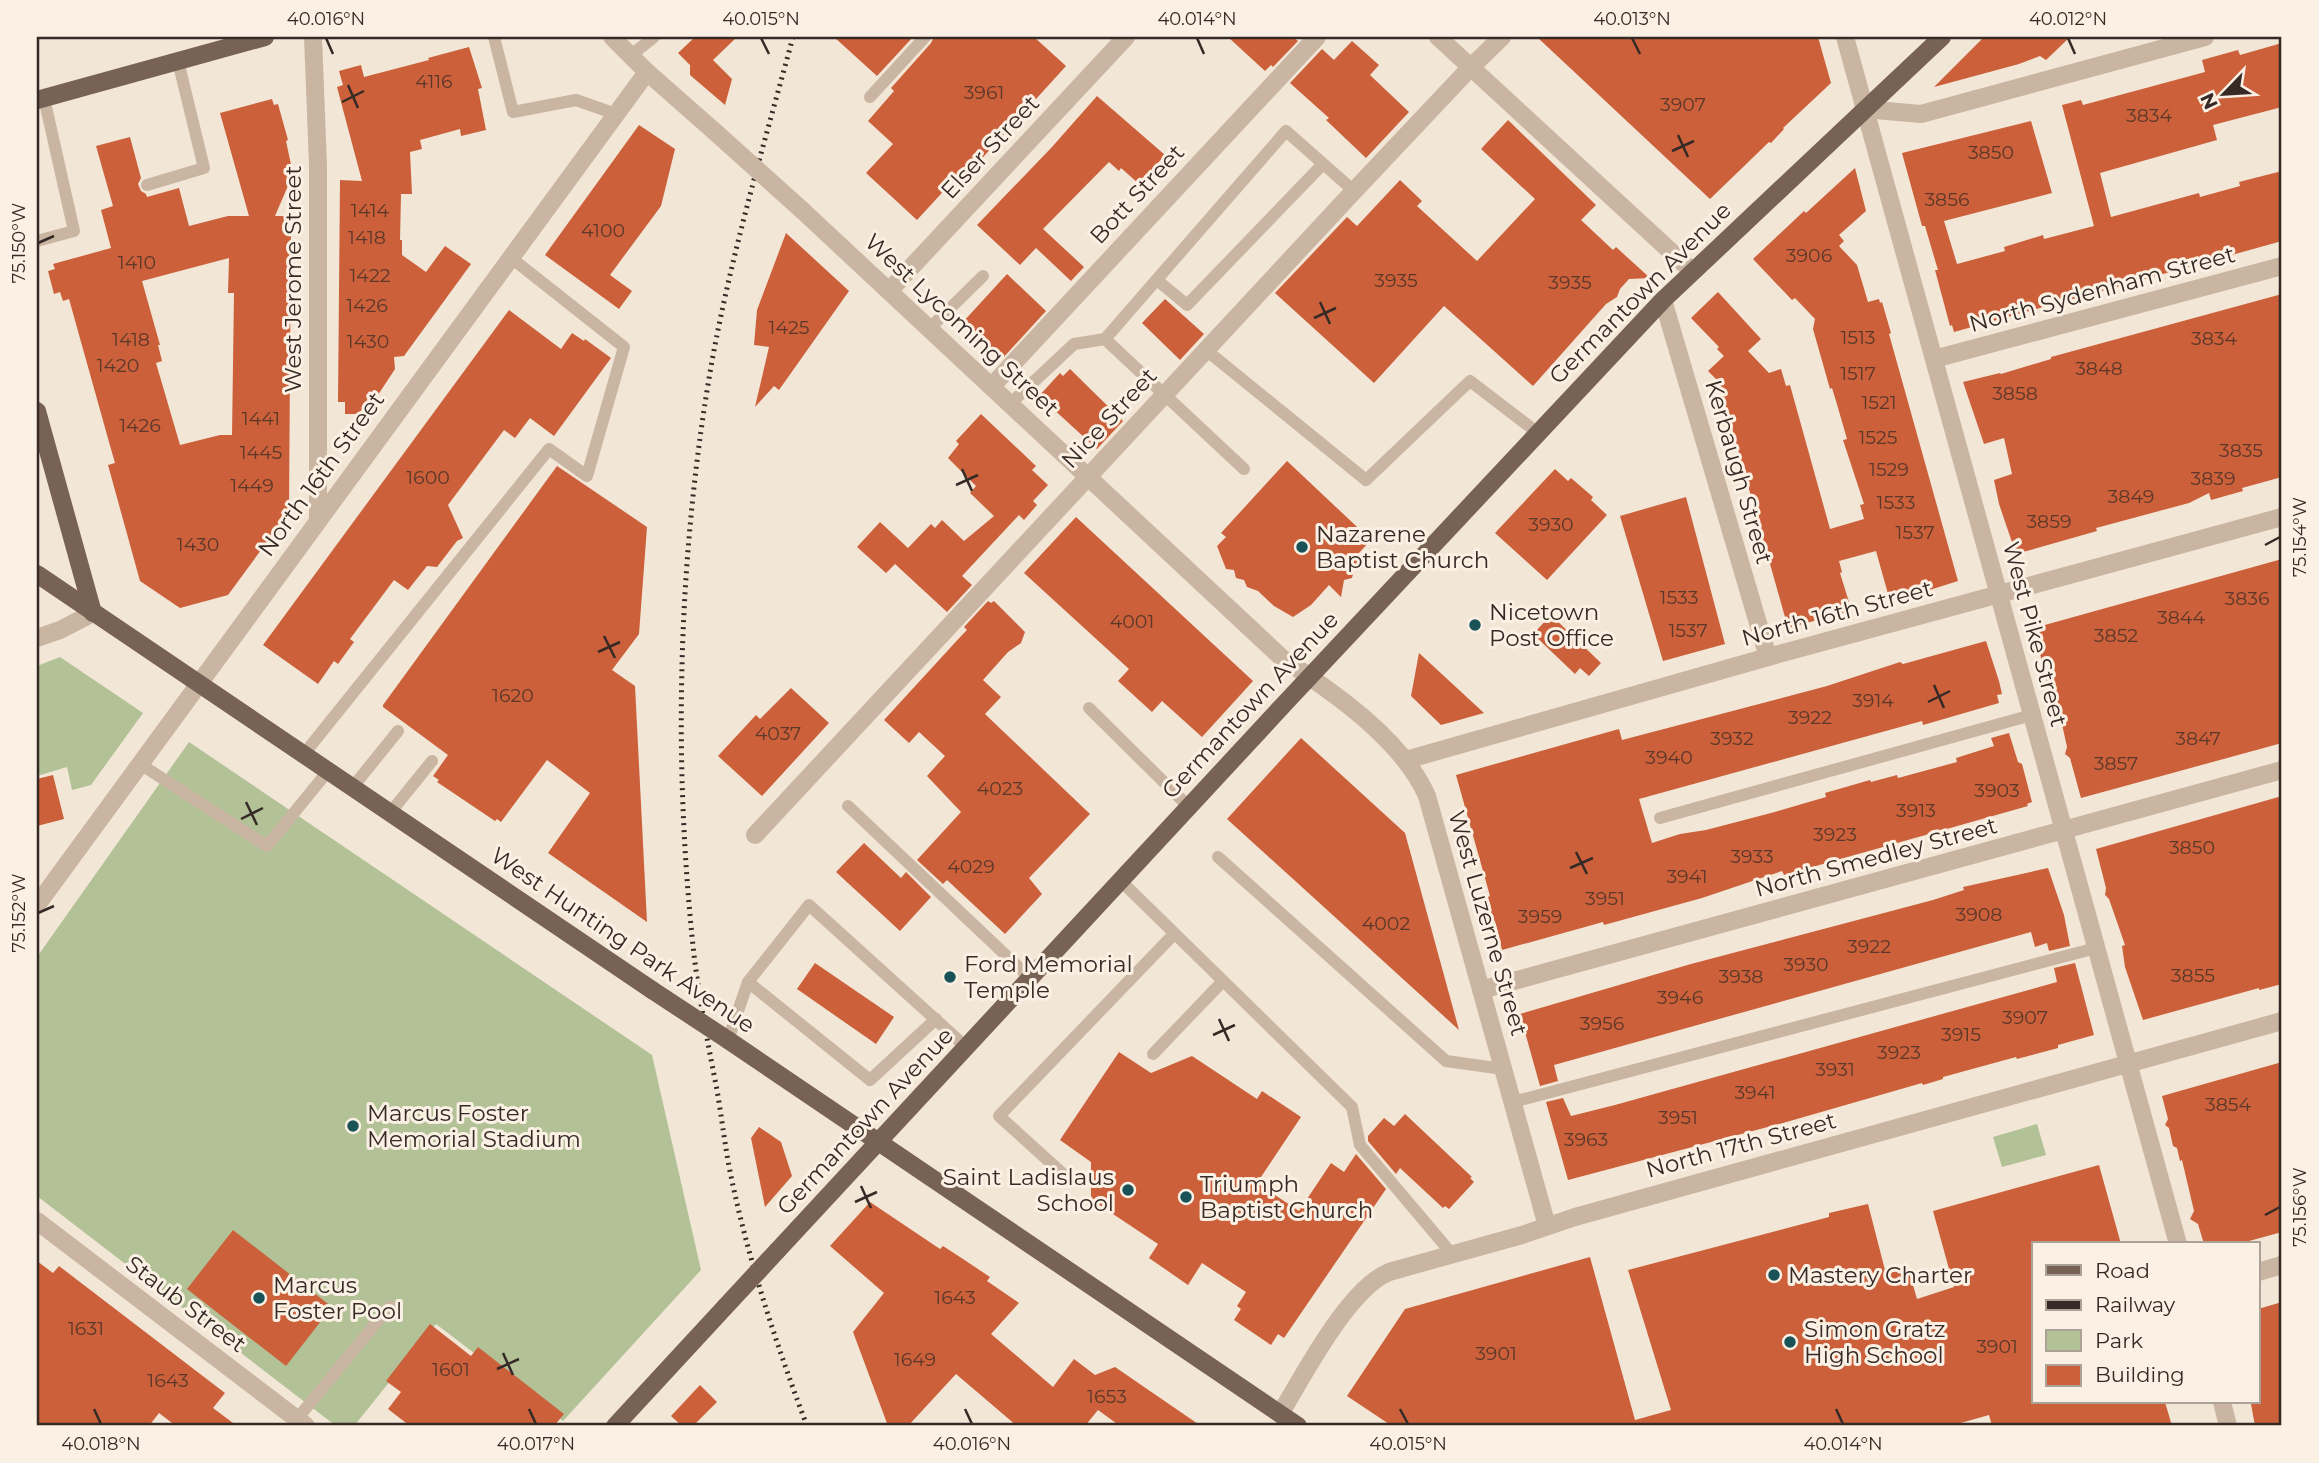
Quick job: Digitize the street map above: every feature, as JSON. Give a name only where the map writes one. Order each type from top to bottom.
[{"type":"main road","points":[[41,99],[178,61],[240,40],[265,37]]},
{"type":"main road","name":"Germantown Avenue","points":[[615,1426],[1663,300],[1942,37]]},
{"type":"main road","points":[[37,411],[93,613]]},
{"type":"main road","name":"West Hunting Park Avenue","points":[[37,575],[1298,1426]]},
{"type":"street","name":"West Jerome Street","points":[[313,37],[318,165],[318,521]]},
{"type":"street","name":"West Lycoming Street","points":[[612,37],[646,72],[890,290],[1282,658],[1310,677]]},
{"type":"street","name":"Elser Street","points":[[890,290],[1126,37]]},
{"type":"street","name":"Bott Street","points":[[992,386],[1317,37]]},
{"type":"street","points":[[1438,37],[1692,271]]},
{"type":"street","name":"Nice Street","points":[[755,835],[1353,191],[1502,37]]},
{"type":"street","name":"West Pike Street","points":[[1845,37],[2177,1242]]},
{"type":"street","points":[[1864,109],[1922,114],[2205,37]]},
{"type":"street","name":"North 16th Street","points":[[37,905],[646,72]]},
{"type":"street","name":"North Sydenham Street","points":[[1934,359],[2282,266]]},
{"type":"street","name":"Kerbaugh Street","points":[[1663,300],[1768,657]]},
{"type":"street","name":"North 16th Street","points":[[1406,760],[1768,657],[2282,517]]},
{"type":"street","points":[[37,638],[93,613]]},
{"type":"street","name":"West Luzerne Street","points":[[1310,677],[1342,698],[1406,760],[1419,777],[1427,796],[1547,1226]]},
{"type":"street","name":"North Smedley Street","points":[[1481,990],[2282,770]]},
{"type":"street","name":"North 17th Street","points":[[1280,1414],[1340,1320],[1372,1281],[1389,1272],[1575,1217],[2282,1021]]},
{"type":"street","name":"Staub Street","points":[[37,1221],[301,1423]]},
{"type":"street","points":[[2260,1271],[2282,1265]]},
{"type":"street","points":[[2222,1404],[2228,1426]]},
{"type":"lane","points":[[494,37],[513,112],[576,100],[617,114]]},
{"type":"lane","points":[[630,56],[654,37]]},
{"type":"lane","points":[[870,97],[925,37]]},
{"type":"lane","points":[[147,185],[204,168],[178,61]]},
{"type":"lane","points":[[37,241],[74,231],[41,99]]},
{"type":"lane","points":[[1011,403],[1074,344],[1105,339],[1286,131],[1353,191]]},
{"type":"lane","points":[[1157,280],[1187,305],[1323,164]]},
{"type":"lane","points":[[304,754],[549,449],[587,477],[624,347],[510,257]]},
{"type":"lane","points":[[930,328],[983,276]]},
{"type":"lane","points":[[1105,339],[1244,469]]},
{"type":"lane","points":[[1206,350],[1366,480],[1470,381],[1538,433]]},
{"type":"lane","points":[[1089,708],[1189,807]]},
{"type":"lane","points":[[1660,818],[2032,715]]},
{"type":"lane","points":[[352,788],[398,731]]},
{"type":"lane","points":[[390,813],[432,761]]},
{"type":"lane","points":[[140,764],[267,846],[328,771]]},
{"type":"lane","points":[[848,806],[1030,978]]},
{"type":"lane","points":[[1218,857],[1446,1061],[1503,1069]]},
{"type":"lane","points":[[1121,881],[1352,1107],[1360,1145],[1452,1254]]},
{"type":"lane","points":[[728,1040],[748,982],[809,905],[966,1047]]},
{"type":"lane","points":[[1063,1174],[999,1116],[1174,934]]},
{"type":"lane","points":[[1513,1102],[2096,948]]},
{"type":"lane","points":[[1153,1054],[1223,981]]},
{"type":"lane","points":[[748,982],[870,1080],[936,1019]]},
{"type":"lane","points":[[301,1423],[390,1307]]},
{"type":"green space","points":[[60,657],[143,713],[91,785],[72,790],[67,767],[37,776],[37,666]]},
{"type":"green space","name":"Marcus Foster Memorial Stadium","points":[[189,742],[652,1055],[701,1270],[563,1421],[436,1324],[354,1426],[336,1426],[37,1196],[37,957]]},
{"type":"green space","points":[[2037,1124],[2046,1155],[2002,1167],[1993,1137]]},
{"type":"building","points":[[695,37],[737,37],[713,60],[732,79],[725,105],[690,75],[690,65],[678,53]]},
{"type":"building","points":[[834,37],[913,37],[877,76]]},
{"type":"building","points":[[934,37],[1034,37],[1066,66],[1036,99],[1032,95],[1000,131],[1004,134],[956,187],[951,183],[917,220],[866,173],[893,144],[868,121],[894,91],[891,88]]},
{"type":"building","points":[[1228,37],[1293,37],[1298,41],[1273,67],[1271,65],[1265,71]]},
{"type":"building","points":[[1537,37],[1818,37],[1831,83],[1710,199]]},
{"type":"building","points":[[1984,37],[2070,37],[2046,60],[2040,56],[1934,87]]},
{"type":"building","points":[[1352,41],[1379,65],[1370,75],[1409,112],[1366,158],[1326,120],[1329,118],[1290,83],[1322,49],[1334,60]]},
{"type":"building","points":[[2282,43],[2282,107],[2213,125],[2217,140],[2100,173],[2111,217],[2199,193],[2200,197],[2240,186],[2239,182],[2282,171],[2282,241],[1954,332],[1952,325],[1950,326],[1935,270],[1938,270],[1925,226],[1922,226],[1902,153],[2031,121],[2052,193],[1944,221],[1957,264],[2005,251],[2004,247],[2043,235],[2044,239],[2094,226],[2062,105],[2081,100],[2083,105],[2205,72],[2202,60],[2238,50],[2240,55]]},
{"type":"building","points":[[469,47],[482,88],[478,89],[486,130],[461,136],[460,129],[420,140],[422,149],[410,152],[412,194],[401,194],[400,240],[402,255],[426,272],[445,246],[471,264],[404,356],[394,357],[395,369],[376,398],[372,398],[358,414],[345,414],[345,402],[338,402],[340,180],[362,181],[337,87],[343,85],[339,71],[361,65],[364,77]]},
{"type":"building","points":[[1097,96],[1165,155],[1139,184],[1121,168],[1119,171],[1109,162],[1043,229],[1084,267],[1071,281],[1036,248],[1020,265],[977,225]]},
{"type":"building","points":[[272,99],[274,105],[278,104],[288,140],[286,141],[293,174],[275,216],[291,216],[289,512],[228,595],[180,608],[140,581],[108,465],[115,463],[69,299],[63,301],[60,292],[54,294],[48,271],[55,269],[53,264],[111,248],[101,210],[113,206],[96,146],[130,137],[141,178],[138,184],[141,191],[147,197],[179,188],[189,226],[228,216],[249,216],[220,113]],"holes":[[[229,258],[228,293],[234,293],[232,435],[220,435],[180,445],[156,363],[162,361],[160,345],[142,281]]]},
{"type":"building","points":[[1508,120],[1596,205],[1581,220],[1613,250],[1616,247],[1650,278],[1629,279],[1617,297],[1606,304],[1533,386],[1444,306],[1374,383],[1275,293],[1347,217],[1357,226],[1400,180],[1422,201],[1417,206],[1477,261],[1535,199],[1481,149]]},
{"type":"building","points":[[639,125],[675,149],[661,206],[610,275],[632,291],[619,309],[545,255]]},
{"type":"building","points":[[1855,168],[1866,211],[1839,235],[1844,241],[1839,246],[1857,265],[1868,302],[1879,299],[1880,303],[1882,302],[1958,581],[1917,594],[1912,599],[1904,596],[1890,601],[1876,551],[1839,561],[1849,602],[1845,604],[1847,612],[1788,628],[1719,382],[1708,371],[1724,356],[1717,349],[1719,347],[1691,318],[1718,292],[1761,339],[1748,351],[1769,373],[1781,369],[1786,386],[1790,385],[1830,529],[1864,519],[1860,505],[1864,504],[1843,440],[1847,439],[1813,329],[1815,319],[1795,298],[1792,300],[1753,259]]},
{"type":"building","points":[[786,233],[849,291],[779,390],[774,386],[755,407],[769,347],[754,345],[757,310]]},
{"type":"building","points":[[1007,274],[1046,311],[1002,359],[963,322]]},
{"type":"building","points":[[2282,294],[2282,360],[2279,361],[2282,372],[2282,477],[2211,500],[2209,493],[2189,503],[2096,528],[2097,531],[2016,554],[1994,480],[2012,474],[2004,438],[1984,444],[1963,382],[2001,374],[2051,357]]},
{"type":"building","points":[[1165,299],[1204,334],[1180,360],[1142,323]]},
{"type":"building","points":[[509,310],[561,349],[572,333],[611,358],[554,436],[530,418],[515,438],[504,430],[448,505],[463,538],[457,541],[437,567],[427,566],[408,590],[394,580],[350,639],[354,642],[338,664],[334,661],[318,684],[263,645]]},
{"type":"building","points":[[1070,369],[1123,421],[1097,449],[1039,396],[1060,373],[1063,376]]},
{"type":"building","points":[[981,414],[1036,466],[1032,470],[1048,485],[1033,501],[1037,505],[1024,520],[1019,515],[962,576],[972,585],[947,612],[895,564],[886,573],[857,547],[880,522],[908,548],[931,524],[935,528],[942,520],[964,541],[994,516],[970,493],[976,486],[948,458],[959,444],[956,441]]},
{"type":"building","points":[[1287,461],[1371,540],[1358,554],[1371,566],[1354,570],[1352,578],[1344,580],[1341,597],[1329,585],[1311,605],[1293,617],[1274,606],[1258,591],[1247,587],[1244,580],[1236,578],[1234,570],[1226,569],[1217,546],[1226,537],[1221,533]]},
{"type":"building","points":[[557,466],[647,527],[639,634],[612,670],[635,686],[647,922],[548,853],[590,793],[547,760],[501,822],[497,819],[495,821],[437,782],[439,780],[433,776],[448,755],[383,707]]},
{"type":"building","points":[[1555,469],[1568,481],[1571,478],[1593,497],[1591,500],[1607,515],[1547,580],[1495,533]]},
{"type":"building","points":[[1686,497],[1725,644],[1663,661],[1620,516]]},
{"type":"building","points":[[1076,517],[1253,681],[1202,737],[1162,701],[1152,712],[1118,681],[1129,669],[1024,573]]},
{"type":"building","points":[[2282,559],[2282,743],[2081,798],[2070,758],[2065,754],[2067,747],[2056,697],[2053,697],[2046,679],[2034,628]]},
{"type":"building","points":[[988,601],[994,601],[1025,632],[1021,643],[1008,652],[983,680],[1001,697],[985,714],[1090,814],[1029,878],[1042,894],[1005,934],[947,880],[943,884],[917,860],[961,812],[927,776],[945,756],[919,732],[909,743],[884,720],[967,630],[964,627]]},
{"type":"building","points":[[1551,615],[1601,663],[1589,676],[1580,668],[1575,674],[1533,634]]},
{"type":"building","points":[[1986,641],[2002,694],[1997,695],[1999,703],[1923,725],[1922,721],[1639,799],[1652,843],[1771,813],[1826,797],[1825,793],[1870,780],[1871,782],[1897,775],[1898,778],[1957,762],[1956,758],[1994,746],[1991,738],[2009,733],[2018,762],[2022,764],[2032,802],[2027,804],[2028,806],[1784,875],[1782,871],[1702,898],[1604,925],[1603,922],[1502,950],[1495,921],[1487,915],[1491,907],[1490,896],[1456,775],[1619,729],[1622,740],[1827,686],[1900,662],[1903,664]]},
{"type":"building","points":[[1419,653],[1484,713],[1441,725],[1411,696]]},
{"type":"building","points":[[791,688],[829,723],[762,796],[718,756],[756,715],[760,719]]},
{"type":"building","points":[[1301,738],[1405,833],[1459,1030],[1227,819]]},
{"type":"building","points":[[53,775],[64,819],[37,826],[37,779]]},
{"type":"building","points":[[2282,796],[2282,984],[2143,1020],[2125,967],[2122,946],[2125,945],[2109,899],[2105,895],[2106,888],[2096,849]]},
{"type":"building","points":[[864,843],[901,878],[906,872],[931,897],[900,931],[836,872]]},
{"type":"building","points":[[2048,868],[2064,915],[2070,946],[2049,951],[2047,943],[2035,947],[2031,932],[1554,1065],[1558,1081],[1540,1086],[1520,1014],[1691,964],[1933,900],[1964,890],[1963,887]]},
{"type":"building","points":[[815,963],[894,1017],[876,1044],[797,989]]},
{"type":"building","points":[[2075,963],[2094,1035],[2058,1045],[2058,1048],[2017,1059],[2016,1057],[1923,1085],[1922,1083],[1568,1180],[1546,1102],[1563,1098],[1571,1116],[1615,1105],[2057,982],[2054,968]]},
{"type":"building","name":"Triumph Baptist Church","points":[[1119,1052],[1151,1073],[1192,1056],[1257,1099],[1262,1091],[1301,1117],[1257,1183],[1299,1211],[1331,1163],[1344,1172],[1356,1154],[1386,1189],[1284,1338],[1278,1334],[1271,1345],[1234,1320],[1241,1309],[1237,1306],[1246,1292],[1202,1263],[1188,1285],[1149,1258],[1158,1244],[1095,1202],[1091,1196],[1091,1162],[1060,1140]]},
{"type":"building","points":[[2282,1062],[2282,1232],[2245,1242],[2203,1242],[2198,1224],[2190,1219],[2194,1211],[2182,1160],[2180,1161],[2177,1148],[2173,1146],[2169,1128],[2165,1125],[2168,1119],[2162,1096]]},
{"type":"building","points":[[1405,1114],[1472,1177],[1470,1178],[1474,1182],[1449,1209],[1445,1206],[1443,1208],[1400,1168],[1396,1174],[1368,1141],[1368,1136],[1384,1118],[1394,1126]]},
{"type":"building","points":[[759,1127],[781,1142],[792,1176],[765,1207],[751,1138]]},
{"type":"building","name":"Mastery Charter","points":[[2099,1165],[2120,1242],[2032,1242],[2032,1404],[2166,1404],[2172,1426],[1992,1426],[1989,1415],[1950,1426],[1392,1426],[1347,1396],[1405,1309],[1590,1257],[1635,1420],[1671,1410],[1628,1270],[1829,1217],[1829,1213],[1868,1204],[1886,1274],[1908,1268],[1917,1299],[1954,1287],[1933,1211]]},
{"type":"building","points":[[870,1202],[940,1249],[943,1246],[990,1277],[987,1281],[1019,1303],[991,1334],[1053,1387],[1074,1359],[1095,1375],[1115,1367],[1201,1426],[1120,1426],[1098,1410],[1085,1426],[1017,1426],[956,1374],[908,1426],[888,1426],[853,1332],[884,1293],[830,1246]]},
{"type":"building","name":"Marcus Foster Pool","points":[[233,1230],[332,1307],[286,1366],[187,1289]]},
{"type":"building","points":[[37,1261],[53,1273],[59,1266],[225,1393],[213,1408],[237,1426],[176,1426],[159,1413],[149,1426],[37,1426]]},
{"type":"building","points":[[2282,1302],[2282,1426],[2255,1426],[2251,1404],[2260,1404],[2260,1308]]},
{"type":"building","points":[[430,1324],[471,1356],[478,1347],[564,1414],[554,1426],[410,1426],[388,1409],[401,1392],[386,1381]]},
{"type":"building","points":[[700,1385],[717,1402],[693,1426],[682,1426],[671,1416]]},
{"type":"railway","points":[[793,37],[739,239],[712,361],[692,503],[682,648],[681,721],[682,793],[692,936],[699,994],[728,1161],[762,1295],[807,1426]]},
{"type":"place","name":"Nazarene Baptist Church","points":[[1302,547]]},
{"type":"place","name":"Nicetown Post Office","points":[[1475,625]]},
{"type":"place","name":"Ford Memorial Temple","points":[[950,977]]},
{"type":"place","name":"Marcus Foster Memorial Stadium","points":[[353,1126]]},
{"type":"place","name":"Saint Ladislaus School","points":[[1128,1190]]},
{"type":"place","name":"Triumph Baptist Church","points":[[1186,1197]]},
{"type":"place","name":"Mastery Charter","points":[[1774,1275]]},
{"type":"place","name":"Marcus Foster Pool","points":[[259,1298]]},
{"type":"place","name":"Simon Gratz High School","points":[[1790,1342]]}]
